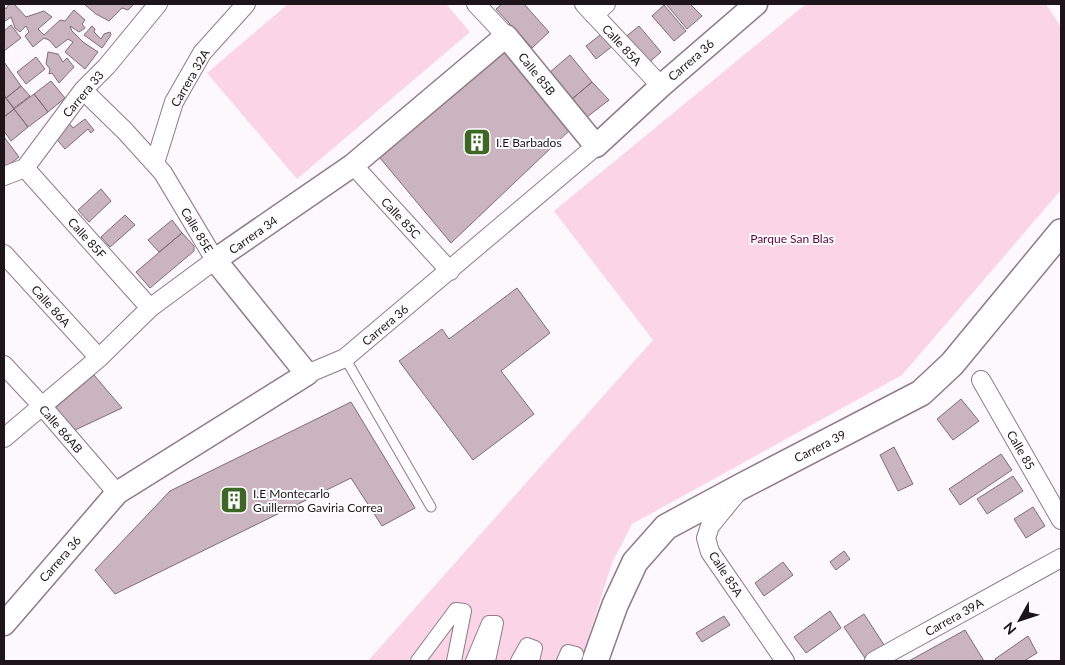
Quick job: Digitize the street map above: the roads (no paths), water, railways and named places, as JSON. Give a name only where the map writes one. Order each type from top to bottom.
[{"type":"main road","name":"Carrera 39","points":[[587,660],[635,562],[666,527],[921,393],[952,364],[1061,232]]},
{"type":"street","name":"Carrera 33","points":[[24,168],[83,90],[107,66],[158,4]]},
{"type":"street","name":"Carrera 32A","points":[[154,163],[174,102],[202,52],[246,4]]},
{"type":"street","name":"Carrera 36","points":[[4,624],[117,493],[307,374],[345,358],[596,146],[661,86],[756,4]]},
{"type":"street","name":"Calle 85B","points":[[482,6],[596,146]]},
{"type":"street","name":"Calle 85A","points":[[595,7],[661,86]]},
{"type":"street","name":"Carrera 34","points":[[4,438],[99,358],[150,308],[215,260],[353,166],[506,36]]},
{"type":"street","name":"Calle 85E","points":[[83,90],[126,131],[163,174],[215,260],[307,374]]},
{"type":"street","name":"Calle 85C","points":[[353,166],[450,271]]},
{"type":"street","points":[[4,176],[24,168]]},
{"type":"street","name":"Calle 85F","points":[[24,168],[150,308]]},
{"type":"street","name":"Calle 86A","points":[[4,254],[99,358]]},
{"type":"street","name":"Calle 86AB","points":[[4,365],[117,493]]},
{"type":"street","name":"Calle 85","points":[[981,380],[1059,511]]},
{"type":"street","name":"Calle 85A","points":[[742,486],[710,526],[706,538],[710,552],[785,661]]},
{"type":"street","name":"Carrera 39A","points":[[874,661],[1061,558]]},
{"type":"street","points":[[418,661],[456,610],[464,611],[454,661]]},
{"type":"street","points":[[473,661],[489,623],[496,623],[488,661]]},
{"type":"street","points":[[518,661],[527,646],[535,648],[532,661]]},
{"type":"street","points":[[564,661],[568,652],[587,660]]},
{"type":"lane","points":[[345,358],[431,506]]},
{"type":"place","name":"I.E Barbados","points":[[477,142]]},
{"type":"place","name":"I.E Montecarlo Guillermo Gaviria Correa","points":[[234,500]]},
{"type":"park label","name":"Parque San Blas","points":[[792,238]]}]
